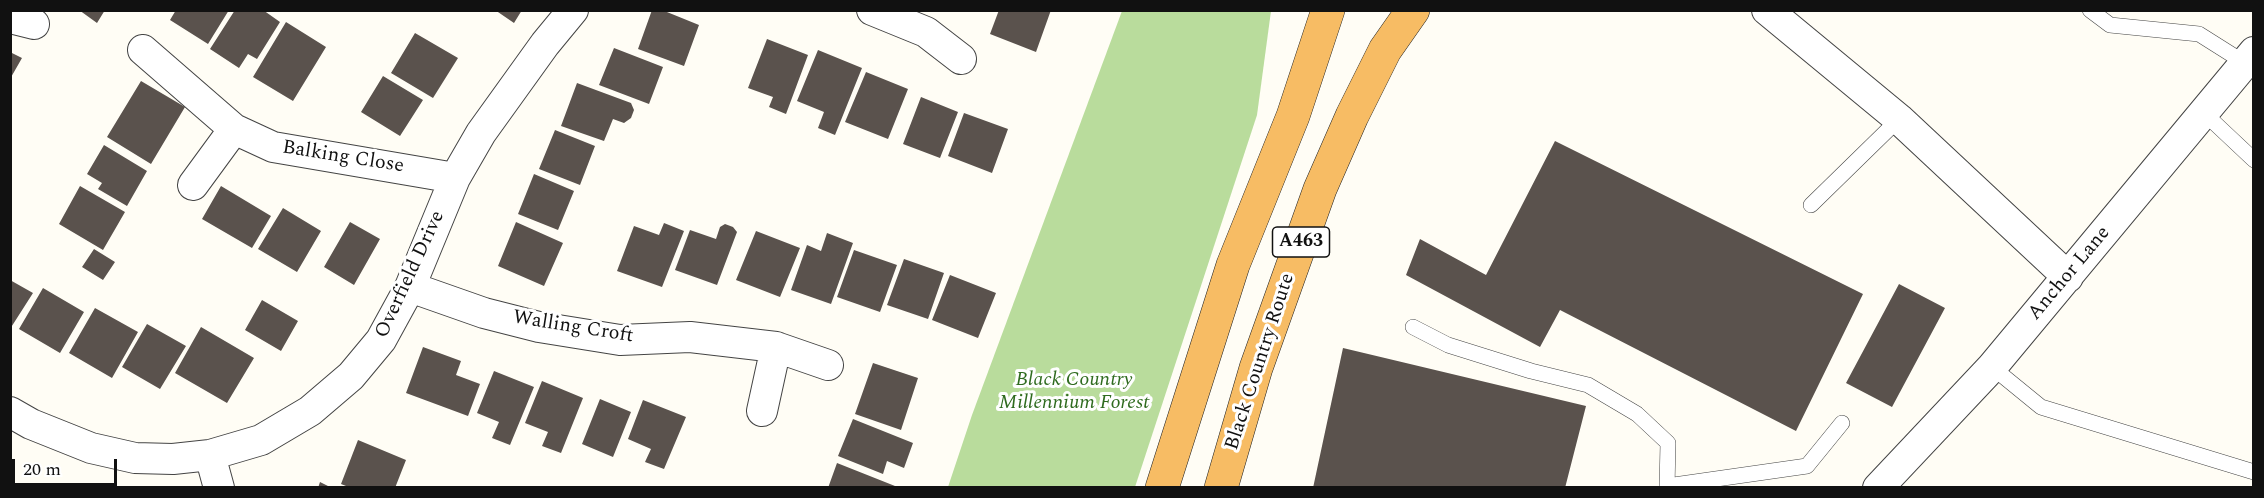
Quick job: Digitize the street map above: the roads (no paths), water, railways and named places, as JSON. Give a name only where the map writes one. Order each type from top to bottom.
[{"type":"highway","name":"A463","points":[[1162,488],[1233,265],[1293,116],[1328,10]]},
{"type":"highway","name":"Black Country Route","points":[[1221,488],[1256,368],[1320,189],[1352,116],[1381,59],[1413,10]]},
{"type":"street","name":"Overfield Drive","points":[[10,412],[31,424],[91,448],[135,458],[173,459],[210,455],[261,440],[310,411],[351,376],[371,355],[410,287],[455,178],[481,133],[545,44],[573,10]]},
{"type":"street","points":[[872,10],[933,21],[961,59]]},
{"type":"street","points":[[1767,10],[1899,118],[2068,277]]},
{"type":"street","name":"Balking Close","points":[[143,50],[234,129],[273,147],[455,178]]},
{"type":"street","name":"Anchor Lane","points":[[1878,488],[1992,367],[2249,57]]},
{"type":"street","points":[[193,185],[234,129]]},
{"type":"street","name":"Walling Croft","points":[[410,287],[484,313],[539,327],[620,339],[690,337],[776,347],[828,365]]},
{"type":"street","points":[[762,411],[776,347]]},
{"type":"street","points":[[210,455],[219,488]]},
{"type":"lane","points":[[2090,10],[2110,25],[2199,34],[2249,57]]},
{"type":"lane","points":[[2204,113],[2253,160]]},
{"type":"lane","points":[[1811,205],[1899,118]]},
{"type":"lane","points":[[1413,327],[1448,345],[1531,372],[1588,385],[1637,414],[1668,443],[1667,487],[1807,466],[1842,423]]},
{"type":"lane","points":[[1992,367],[2041,407],[2253,472]]},
{"type":"park label","name":"Black Country Millennium Forest","points":[[1074,392]]}]
